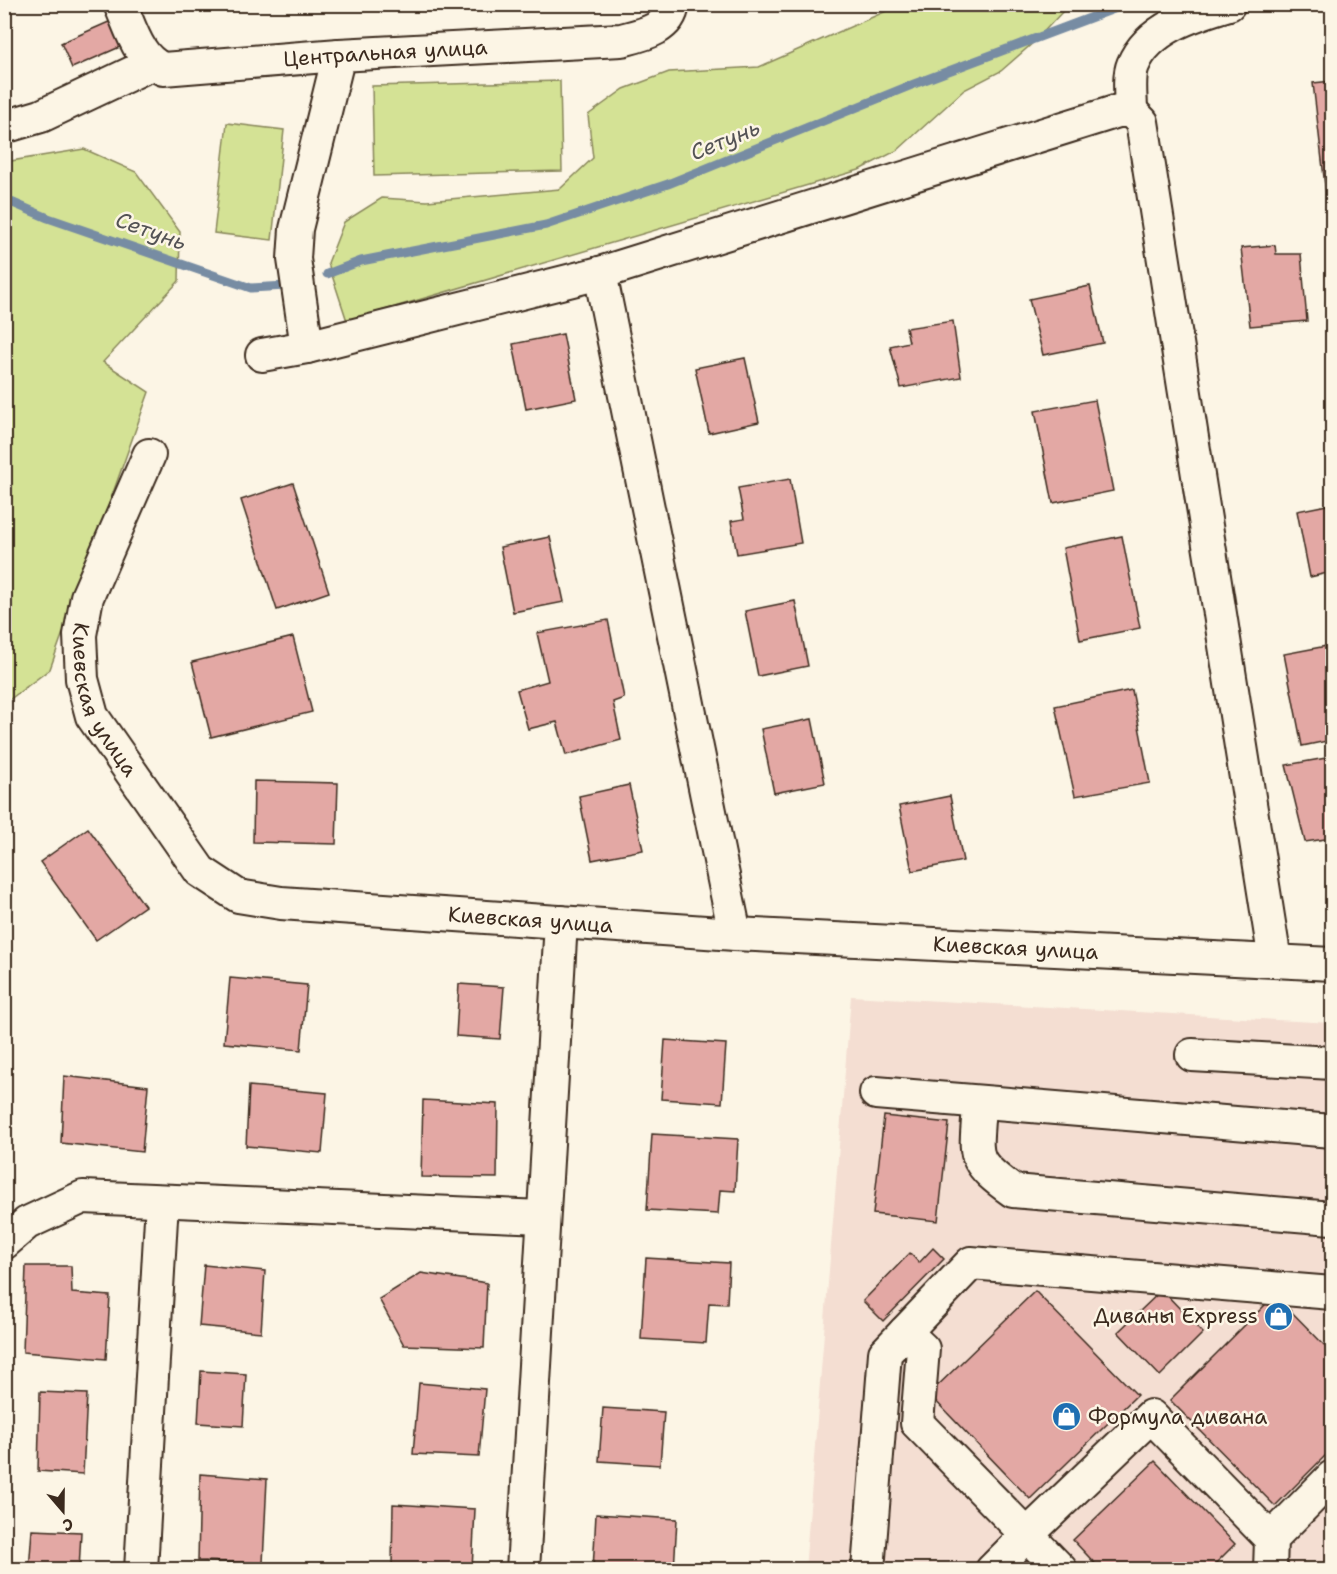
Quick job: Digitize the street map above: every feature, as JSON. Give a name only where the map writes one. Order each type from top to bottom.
[{"type":"street","points":[[4,127],[41,116],[151,64],[143,55],[120,4]]},
{"type":"street","name":"Центральная улица","points":[[151,64],[163,69],[339,55],[621,40],[654,31],[672,11],[674,4]]},
{"type":"street","points":[[1229,4],[1187,16],[1153,38],[1133,65],[1131,111],[1142,123],[1275,961]]},
{"type":"street","points":[[307,347],[294,259],[296,229],[339,55]]},
{"type":"street","points":[[262,355],[307,347],[600,273],[1118,111],[1131,111]]},
{"type":"street","points":[[600,273],[735,934]]},
{"type":"street","name":"Киевская улица","points":[[149,455],[87,597],[80,635],[82,679],[92,716],[200,872],[238,896],[281,903],[735,934],[1332,964]]},
{"type":"street","points":[[523,1569],[561,922]]},
{"type":"street","points":[[1192,1055],[1332,1063]]},
{"type":"street","points":[[876,1093],[1332,1131]]},
{"type":"street","points":[[979,1102],[977,1157],[984,1170],[1013,1191],[1332,1218]]},
{"type":"street","points":[[4,1243],[27,1223],[83,1197],[543,1217]]},
{"type":"street","points":[[141,1569],[162,1201]]},
{"type":"street","points":[[868,1569],[885,1353],[971,1263],[1332,1293]]},
{"type":"street","points":[[905,1332],[923,1349],[917,1423],[1061,1569]]},
{"type":"street","points":[[992,1569],[1151,1416],[1270,1539],[1270,1569]]},
{"type":"street","points":[[1270,1539],[1332,1477]]},
{"type":"shaded area","points":[[851,996],[1332,1023],[1332,1569],[805,1570]]},
{"type":"green space","points":[[900,5],[1074,5],[1064,10],[1034,42],[1001,71],[964,90],[898,150],[859,170],[347,321],[328,263],[344,222],[382,198],[427,201],[560,189],[593,158],[588,115],[624,89],[669,72],[759,67]]},
{"type":"green space","points":[[560,81],[562,171],[374,176],[372,86]]},
{"type":"green space","points":[[227,123],[284,130],[272,240],[214,233]]},
{"type":"green space","points":[[84,149],[136,172],[180,232],[179,281],[103,362],[149,392],[50,669],[5,703],[5,162]]},
{"type":"building","points":[[111,21],[122,46],[72,68],[61,43]]},
{"type":"building","points":[[1332,81],[1332,246],[1313,83]]},
{"type":"building","points":[[1275,245],[1276,254],[1301,254],[1307,321],[1250,326],[1241,248]]},
{"type":"building","points":[[1090,286],[1103,343],[1043,355],[1029,299]]},
{"type":"building","points":[[953,321],[961,377],[901,388],[890,346],[909,342],[906,328]]},
{"type":"building","points":[[563,334],[576,399],[526,409],[513,344]]},
{"type":"building","points":[[745,358],[759,422],[709,433],[695,368]]},
{"type":"building","points":[[1095,400],[1113,491],[1053,503],[1035,411]]},
{"type":"building","points":[[790,479],[801,543],[737,554],[731,521],[744,519],[738,488]]},
{"type":"building","points":[[293,483],[329,592],[277,610],[241,500]]},
{"type":"building","points":[[1332,504],[1332,572],[1310,577],[1297,511]]},
{"type":"building","points":[[1122,536],[1140,628],[1080,640],[1063,548]]},
{"type":"building","points":[[550,537],[564,602],[513,612],[500,547]]},
{"type":"building","points":[[795,601],[808,666],[758,676],[745,611]]},
{"type":"building","points":[[608,620],[624,698],[613,702],[621,740],[566,755],[557,722],[528,729],[517,690],[548,681],[537,633]]},
{"type":"building","points":[[293,637],[312,712],[211,737],[192,662]]},
{"type":"building","points":[[1332,645],[1332,740],[1302,746],[1284,654]]},
{"type":"building","points":[[1132,690],[1150,783],[1075,796],[1055,706]]},
{"type":"building","points":[[812,719],[825,783],[774,793],[761,729]]},
{"type":"building","points":[[1332,757],[1332,838],[1305,842],[1286,765]]},
{"type":"building","points":[[254,781],[338,783],[336,844],[253,842]]},
{"type":"building","points":[[629,785],[643,850],[592,860],[579,796]]},
{"type":"building","points":[[950,796],[963,861],[912,871],[899,806]]},
{"type":"building","points":[[88,828],[145,906],[96,940],[40,862]]},
{"type":"building","points":[[230,978],[307,985],[301,1050],[224,1043]]},
{"type":"building","points":[[459,984],[504,987],[500,1039],[456,1036]]},
{"type":"building","points":[[665,1040],[726,1044],[722,1103],[661,1099]]},
{"type":"building","points":[[64,1076],[148,1086],[142,1152],[61,1143]]},
{"type":"building","points":[[249,1086],[327,1093],[322,1153],[246,1146]]},
{"type":"building","points":[[423,1100],[498,1104],[497,1178],[421,1177]]},
{"type":"building","points":[[884,1116],[949,1123],[938,1221],[873,1214]]},
{"type":"building","points":[[652,1134],[738,1139],[735,1191],[720,1190],[718,1214],[647,1210]]},
{"type":"building","points":[[933,1248],[944,1259],[883,1321],[863,1301],[910,1253],[919,1263]]},
{"type":"building","points":[[646,1258],[729,1263],[727,1304],[709,1303],[706,1343],[641,1339]]},
{"type":"building","points":[[204,1265],[265,1271],[261,1332],[199,1326]]},
{"type":"building","points":[[26,1266],[71,1266],[72,1293],[110,1296],[106,1359],[23,1352]]},
{"type":"building","points":[[421,1273],[487,1283],[484,1348],[404,1345],[379,1299]]},
{"type":"building","points":[[1162,1290],[1203,1333],[1160,1376],[1118,1332]]},
{"type":"building","points":[[1035,1291],[1137,1395],[1030,1499],[929,1394]]},
{"type":"building","points":[[1275,1295],[1332,1353],[1332,1449],[1275,1506],[1170,1400]]},
{"type":"building","points":[[201,1371],[246,1374],[243,1426],[198,1423]]},
{"type":"building","points":[[419,1383],[485,1389],[479,1457],[413,1454]]},
{"type":"building","points":[[40,1392],[87,1394],[83,1474],[38,1471]]},
{"type":"building","points":[[603,1408],[664,1412],[660,1465],[599,1461]]},
{"type":"building","points":[[1155,1461],[1235,1544],[1209,1570],[1101,1570],[1073,1540]]},
{"type":"building","points":[[200,1474],[267,1479],[263,1563],[198,1561]]},
{"type":"building","points":[[393,1504],[475,1509],[472,1570],[392,1566]]},
{"type":"building","points":[[596,1514],[677,1519],[674,1570],[593,1570]]},
{"type":"building","points":[[32,1530],[81,1532],[79,1570],[29,1570]]},
{"type":"waterway","name":"Сетунь","points":[[327,274],[361,261],[546,225],[668,184],[914,84],[1127,4]]},
{"type":"waterway","name":"Сетунь","points":[[4,199],[48,218],[251,288],[286,286]]},
{"type":"place","name":"Диваны Express","points":[[1279,1316]]},
{"type":"place","name":"Формула дивана","points":[[1067,1417]]}]
